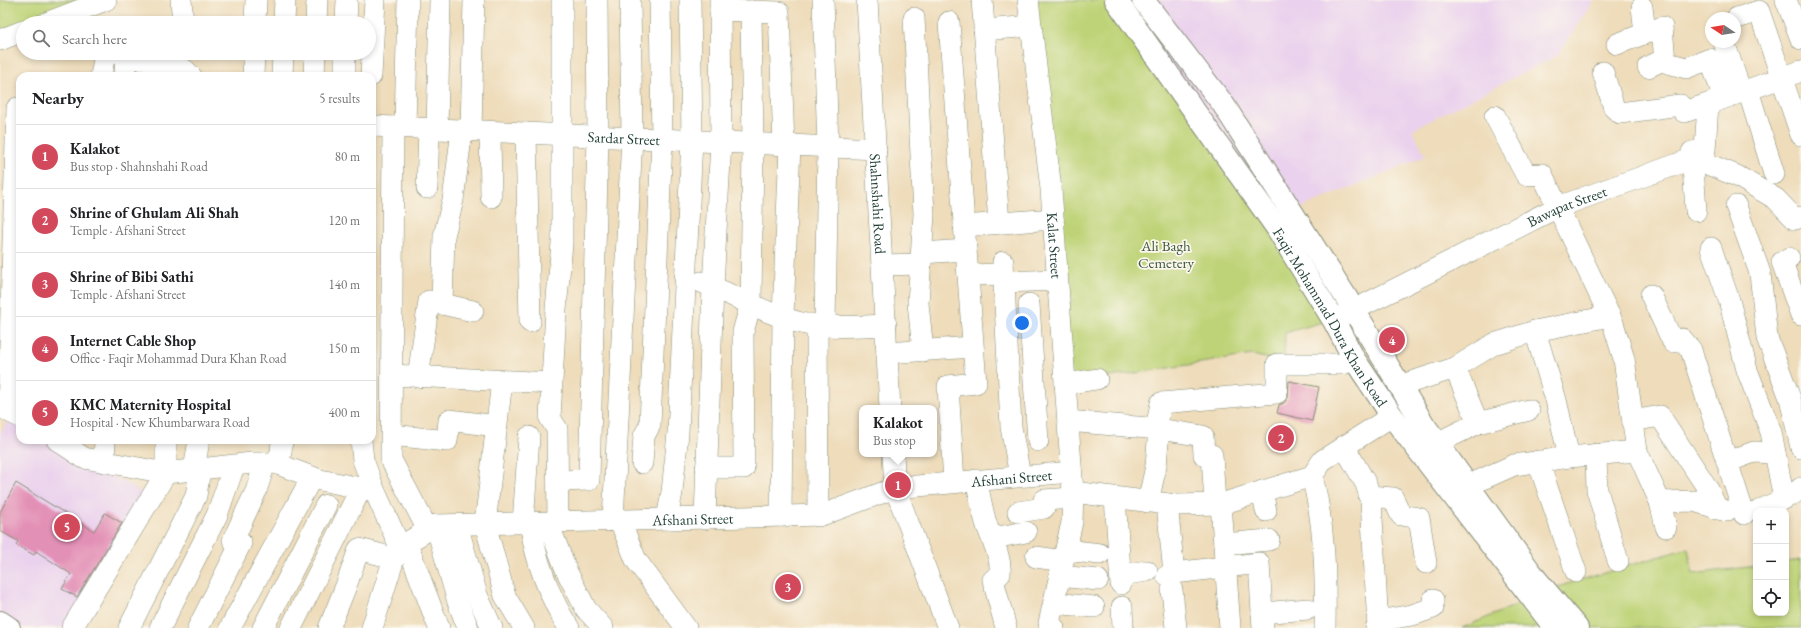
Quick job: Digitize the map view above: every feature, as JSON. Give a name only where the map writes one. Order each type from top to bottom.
[{"type":"main road","name":"Faqir Mohammad Dura Khan Road","points":[[1116,0],[1277,228],[1399,386],[1436,443],[1459,490],[1554,628]]},
{"type":"main road","name":"Faqir Mohammad Dura Khan Road","points":[[1143,0],[1223,104],[1344,315],[1354,359],[1392,416],[1459,490],[1577,628]]},
{"type":"main road","points":[[1179,89],[1199,73]]},
{"type":"street","points":[[84,16],[106,0]]},
{"type":"street","points":[[182,0],[183,16]]},
{"type":"street","points":[[255,16],[256,0]]},
{"type":"street","points":[[284,16],[285,0]]},
{"type":"street","points":[[316,16],[317,0]]},
{"type":"street","points":[[346,16],[347,0]]},
{"type":"street","points":[[374,16],[375,0]]},
{"type":"street","points":[[408,0],[399,127],[391,460],[432,528],[468,628]]},
{"type":"street","points":[[427,188],[433,129],[440,0]]},
{"type":"street","points":[[474,0],[474,131],[491,197]]},
{"type":"street","points":[[562,0],[562,243],[551,383],[550,418],[557,429],[558,481],[532,539],[546,582],[570,628]]},
{"type":"street","points":[[558,481],[589,480],[598,136],[597,0]]},
{"type":"street","points":[[630,0],[632,137],[617,521],[636,560],[686,628]]},
{"type":"street","points":[[642,463],[644,436],[650,425],[662,139],[660,0]]},
{"type":"street","points":[[667,519],[672,492],[678,433],[692,140],[690,0]]},
{"type":"street","points":[[818,516],[821,325],[828,147],[823,0]]},
{"type":"street","name":"Shahnshahi Road","points":[[867,0],[890,405]]},
{"type":"street","points":[[982,0],[999,223]]},
{"type":"street","name":"Kalat Street","points":[[1028,0],[1053,219],[1073,495],[1072,522],[1050,626]]},
{"type":"street","points":[[1786,0],[1801,39]]},
{"type":"street","points":[[705,518],[712,286],[721,142],[720,5],[751,11],[779,12],[787,145],[783,316],[781,516]]},
{"type":"street","points":[[1642,7],[1645,33]]},
{"type":"street","points":[[706,468],[744,468],[742,332],[751,303],[753,144],[751,11]]},
{"type":"street","points":[[1741,17],[1759,11],[1801,135]]},
{"type":"street","points":[[914,18],[924,214],[918,303],[923,351]]},
{"type":"street","points":[[950,22],[976,383],[948,386],[954,482]]},
{"type":"street","points":[[984,30],[1031,26]]},
{"type":"street","points":[[1617,44],[1662,27],[1656,65],[1686,68],[1710,59],[1774,174]]},
{"type":"street","points":[[0,40],[16,34]]},
{"type":"street","points":[[1696,211],[1692,152],[1705,150],[1731,96],[1725,48]]},
{"type":"street","points":[[102,72],[104,60]]},
{"type":"street","points":[[253,72],[254,60]]},
{"type":"street","points":[[282,72],[283,60]]},
{"type":"street","points":[[314,72],[315,60]]},
{"type":"street","points":[[345,60],[345,72]]},
{"type":"street","points":[[371,72],[372,60]]},
{"type":"street","points":[[122,62],[163,70],[186,69]]},
{"type":"street","points":[[1603,72],[1614,108],[1620,113],[1680,105],[1684,112],[1801,71]]},
{"type":"street","points":[[12,112],[8,411],[16,416]]},
{"type":"street","points":[[1495,116],[1526,175],[1542,174],[1610,316],[1624,358],[1637,451],[1660,502],[1666,527]]},
{"type":"street","name":"Sardar Street","points":[[376,126],[876,149]]},
{"type":"street","points":[[442,304],[444,236],[453,200],[474,131]]},
{"type":"street","points":[[526,133],[530,322]]},
{"type":"street","name":"Bawapat Street","points":[[1344,315],[1558,207],[1686,161],[1705,163],[1737,176],[1776,199],[1795,219],[1801,216]]},
{"type":"street","points":[[1736,206],[1760,273],[1767,338],[1790,398],[1801,448]]},
{"type":"street","points":[[964,226],[1053,219]]},
{"type":"street","points":[[1711,248],[1729,300],[1747,370],[1771,432],[1784,499]]},
{"type":"street","points":[[882,265],[966,250]]},
{"type":"street","points":[[1789,258],[1782,262],[1801,316]]},
{"type":"street","points":[[626,263],[657,264],[805,324],[886,325]]},
{"type":"street","points":[[1004,272],[1011,428],[1020,476]]},
{"type":"street","points":[[968,275],[1004,272],[1058,280]]},
{"type":"street","points":[[1651,295],[1673,342],[1682,339],[1691,350],[1727,462],[1753,512]]},
{"type":"street","points":[[418,377],[429,301],[473,311]]},
{"type":"street","points":[[1029,304],[1038,441]]},
{"type":"street","points":[[1399,386],[1454,368],[1494,344],[1535,331],[1610,316]]},
{"type":"street","points":[[1535,331],[1556,400],[1569,457]]},
{"type":"street","points":[[887,353],[923,351],[973,342],[1006,334]]},
{"type":"street","points":[[1176,628],[1171,580],[1158,503],[1156,466],[1157,429],[1161,403],[1277,394],[1277,364],[1343,364],[1354,359]]},
{"type":"street","points":[[1454,368],[1478,423]]},
{"type":"street","points":[[710,369],[743,369]]},
{"type":"street","points":[[392,375],[551,383]]},
{"type":"street","points":[[1065,384],[1097,379]]},
{"type":"street","points":[[502,381],[485,524],[505,596],[524,628]]},
{"type":"street","points":[[1010,407],[1035,406]]},
{"type":"street","points":[[1436,443],[1478,423],[1529,410]]},
{"type":"street","points":[[1018,512],[1044,508],[1044,500],[1073,495],[1158,503],[1218,504],[1312,476],[1323,460],[1392,416]]},
{"type":"street","points":[[1633,421],[1660,416],[1708,489],[1717,509]]},
{"type":"street","points":[[392,435],[447,441],[449,420],[497,426]]},
{"type":"street","points":[[1068,421],[1157,429],[1203,436],[1204,455],[1212,455],[1224,544],[1230,628]]},
{"type":"street","points":[[529,437],[540,523],[583,603],[603,628]]},
{"type":"street","points":[[104,462],[105,444]]},
{"type":"street","points":[[72,628],[166,473],[166,444]]},
{"type":"street","points":[[128,628],[196,496],[199,444]]},
{"type":"street","points":[[198,628],[241,543],[233,540],[270,463],[281,453],[282,444]]},
{"type":"street","points":[[359,444],[367,487],[439,628]]},
{"type":"street","points":[[1344,446],[1366,484],[1370,496],[1377,624],[1412,616],[1432,608],[1433,600]]},
{"type":"street","points":[[78,447],[84,458],[166,473],[270,463],[312,477],[367,487]]},
{"type":"street","points":[[1459,490],[1514,465],[1569,457],[1637,451]]},
{"type":"street","points":[[1727,462],[1754,452],[1775,453]]},
{"type":"street","points":[[1596,454],[1597,490],[1618,561]]},
{"type":"street","points":[[893,457],[895,488],[943,627]]},
{"type":"street","points":[[1538,461],[1576,572]]},
{"type":"street","points":[[160,628],[217,515],[234,466]]},
{"type":"street","name":"Afshani Street","points":[[432,528],[485,524],[818,516],[895,488],[1071,472]]},
{"type":"street","points":[[1312,476],[1319,505],[1323,541],[1325,628]]},
{"type":"street","points":[[230,628],[312,477]]},
{"type":"street","points":[[976,480],[987,525],[993,538],[1001,568],[1000,574],[993,580],[1006,628]]},
{"type":"street","points":[[291,628],[367,487]]},
{"type":"street","points":[[1763,508],[1784,499],[1801,488]]},
{"type":"street","points":[[1262,491],[1266,511]]},
{"type":"street","points":[[1370,496],[1393,498],[1402,515],[1419,518],[1426,563]]},
{"type":"street","points":[[1115,498],[1121,580],[1147,571]]},
{"type":"street","points":[[1660,502],[1694,501],[1717,509],[1753,512]]},
{"type":"street","points":[[263,628],[326,505]]},
{"type":"street","points":[[457,525],[477,595],[492,628]]},
{"type":"street","points":[[372,628],[400,550],[432,528]]},
{"type":"street","points":[[993,538],[1026,532]]},
{"type":"street","points":[[1224,544],[1269,540]]},
{"type":"street","points":[[275,545],[300,556]]},
{"type":"street","points":[[329,628],[359,549],[400,550]]},
{"type":"street","points":[[1063,562],[1100,554]]},
{"type":"street","points":[[1036,557],[1063,562],[1098,580]]},
{"type":"street","points":[[1171,580],[1226,568],[1258,563],[1271,620],[1308,609]]},
{"type":"street","points":[[1054,603],[1094,607]]},
{"type":"street","points":[[1122,607],[1123,628]]},
{"type":"shaded area","points":[[1117,0],[1594,0],[1558,55],[1412,130],[1426,156],[1279,217]]},
{"type":"shaded area","points":[[11,415],[16,418],[16,444],[60,444],[151,498],[72,628],[9,628],[0,622],[0,434]]},
{"type":"green space","points":[[0,0],[98,0],[56,16],[16,16],[16,28],[0,38]]},
{"type":"green space","name":"Ali Bagh Cemetery","points":[[1026,0],[1117,0],[1350,314],[1285,333],[1284,362],[1252,355],[1065,384]]},
{"type":"green space","points":[[1688,548],[1693,574],[1753,566],[1753,616],[1789,616],[1789,562],[1801,560],[1801,628],[1592,628],[1557,587]]},
{"type":"green space","points":[[1552,590],[1581,628],[1462,628]]},
{"type":"building","points":[[1289,381],[1319,387],[1312,421],[1277,413],[1279,405],[1284,403],[1288,398]]},
{"type":"building","points":[[16,483],[94,531],[105,513],[122,523],[77,597],[62,589],[71,574],[36,551],[34,555],[16,545],[18,541],[0,531],[0,512]]},
{"type":"place","name":"Internet Cable Shop","points":[[1392,340]]},
{"type":"place","name":"Shrine of Ghulam Ali Shah","points":[[1281,438]]},
{"type":"place","name":"Kalakot","points":[[898,485]]},
{"type":"place","name":"KMC Maternity Hospital","points":[[67,527]]},
{"type":"place","name":"Shrine of Bibi Sathi","points":[[788,587]]}]
